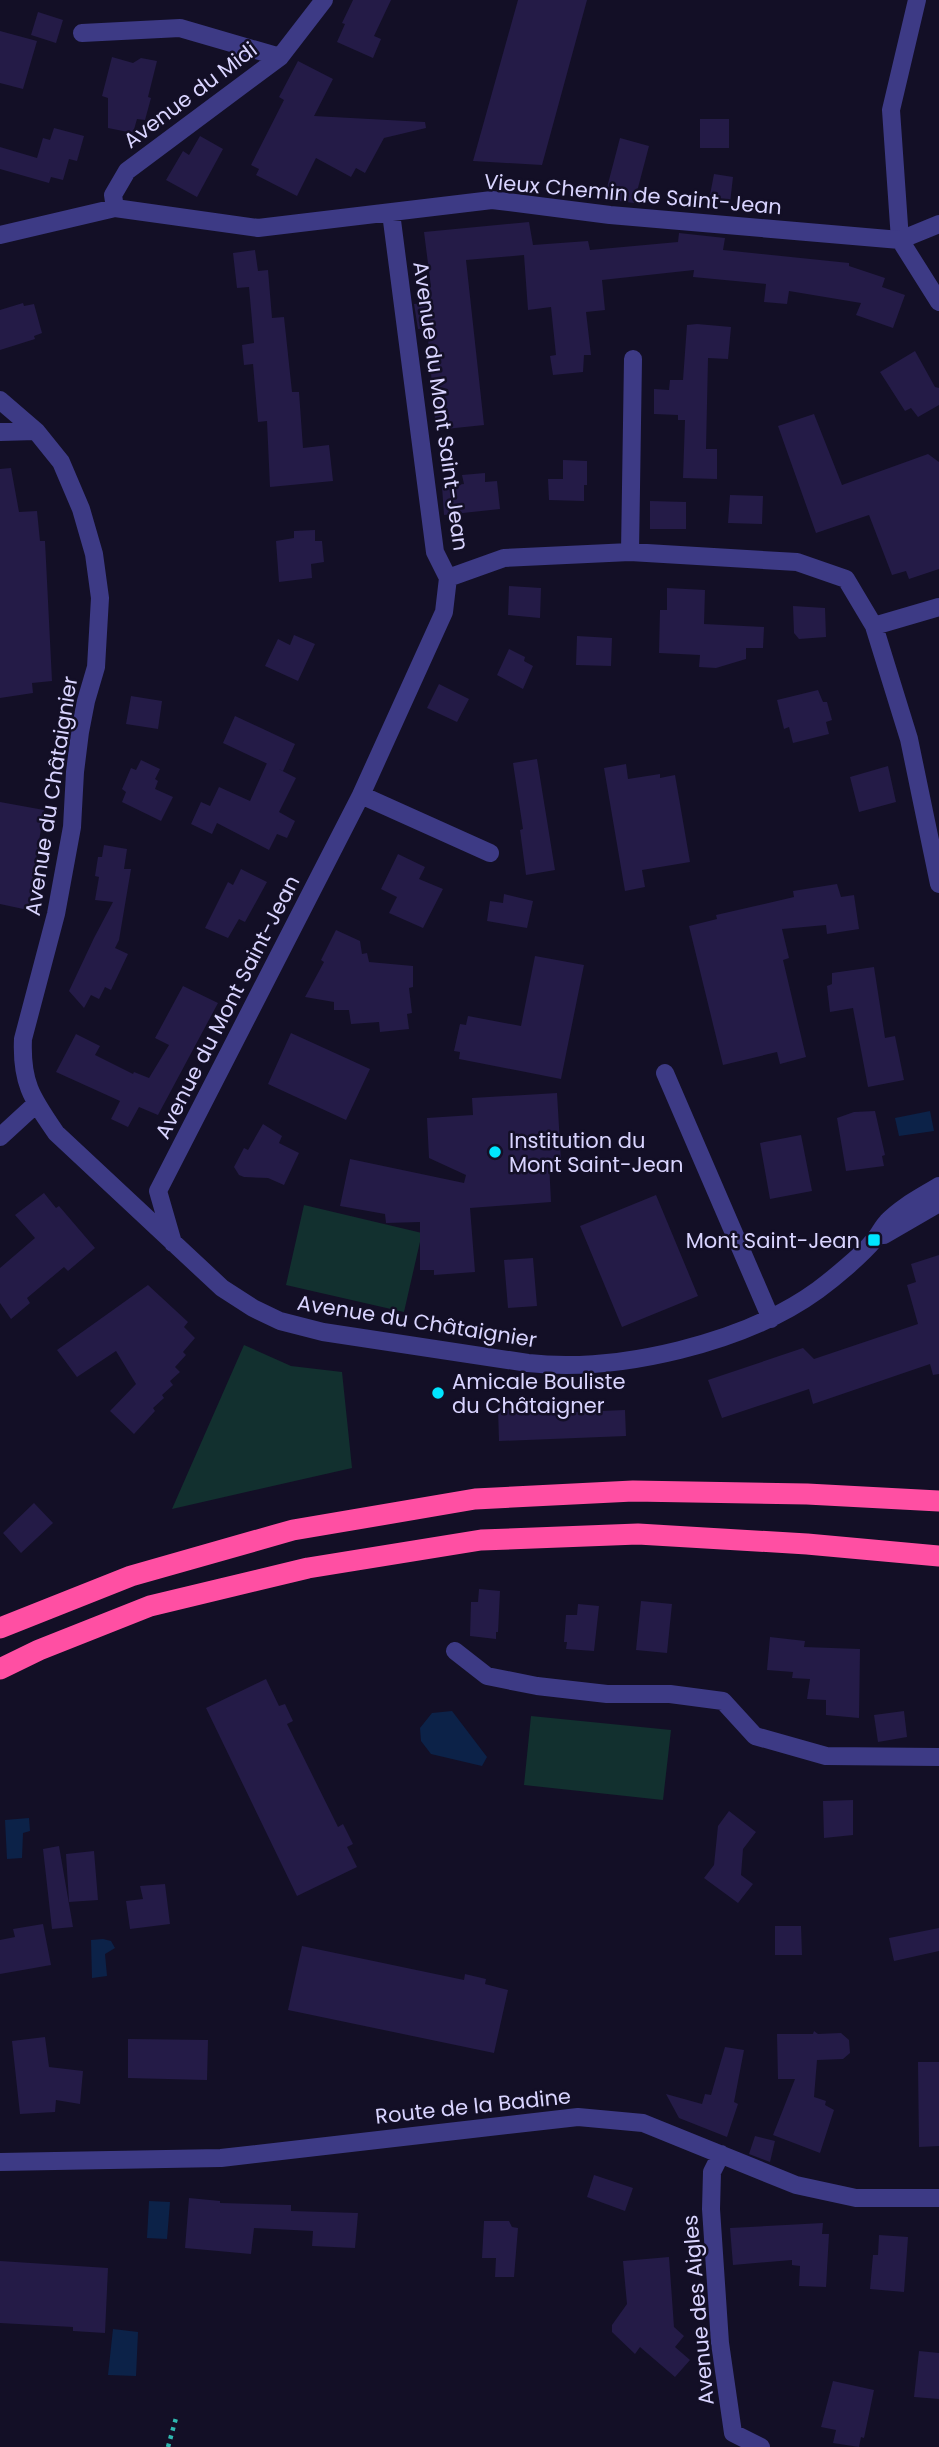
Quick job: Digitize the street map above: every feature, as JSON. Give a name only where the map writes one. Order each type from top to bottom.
[{"type":"highway","points":[[0,1628],[131,1576],[293,1530],[475,1499],[633,1492],[807,1494],[939,1501]]},
{"type":"highway","points":[[0,1669],[39,1650],[150,1606],[308,1568],[481,1541],[638,1534],[807,1544],[939,1556]]},
{"type":"street","name":"Avenue du Midi","points":[[115,208],[113,195],[127,171],[280,57],[324,0]]},
{"type":"street","points":[[917,0],[891,110],[900,240],[939,302]]},
{"type":"street","name":"Avenue du Midi","points":[[82,33],[180,28],[280,57]]},
{"type":"street","name":"Vieux Chemin de Saint-Jean","points":[[0,235],[115,208],[258,228],[492,200],[610,215],[900,240]]},
{"type":"street","name":"Avenue du Mont Saint-Jean","points":[[173,1242],[158,1191],[361,795],[444,612],[448,578],[435,552],[391,213]]},
{"type":"street","points":[[900,240],[939,224]]},
{"type":"street","points":[[630,552],[633,359]]},
{"type":"street","name":"Avenue du Châtaignier","points":[[0,400],[36,431],[61,462],[81,509],[94,554],[100,598],[96,667],[80,732],[72,827],[56,914],[23,1039],[25,1082],[56,1133],[222,1288],[280,1321],[323,1332],[528,1363],[593,1364],[679,1350],[729,1336],[771,1319],[819,1289],[874,1240],[939,1203]]},
{"type":"street","points":[[0,432],[36,431]]},
{"type":"street","points":[[448,578],[504,558],[630,552],[797,562],[846,579],[874,626],[909,739],[939,884]]},
{"type":"street","points":[[874,626],[939,607]]},
{"type":"street","points":[[361,795],[490,853]]},
{"type":"street","points":[[665,1073],[771,1319]]},
{"type":"street","points":[[0,1137],[36,1104]]},
{"type":"street","name":"Avenue du Châtaignier","points":[[874,1240],[885,1223],[900,1210],[939,1185]]},
{"type":"street","points":[[455,1651],[487,1676],[537,1686],[607,1694],[670,1694],[723,1701],[755,1736],[826,1756],[939,1757]]},
{"type":"street","name":"Route de la Badine","points":[[0,2162],[221,2158],[578,2117],[643,2123],[796,2185],[856,2198],[939,2198]]},
{"type":"street","name":"Avenue des Aigles","points":[[721,2154],[712,2172],[710,2209],[720,2343],[733,2432],[761,2447]]},
{"type":"path","points":[[168,2447],[176,2418]]},
{"type":"green space","points":[[304,1205],[422,1233],[404,1312],[286,1285]]},
{"type":"green space","points":[[244,1345],[291,1366],[342,1372],[352,1468],[172,1509]]},
{"type":"green space","points":[[531,1716],[671,1730],[663,1800],[524,1785]]},
{"type":"water","points":[[930,1111],[934,1131],[899,1136],[895,1118]]},
{"type":"water","points":[[452,1711],[487,1757],[482,1766],[431,1754],[421,1741],[420,1728],[432,1713]]},
{"type":"water","points":[[29,1818],[30,1831],[23,1833],[22,1858],[7,1859],[5,1820]]},
{"type":"water","points":[[91,1940],[111,1941],[115,1948],[105,1954],[107,1976],[92,1978]]},
{"type":"water","points":[[149,2201],[170,2202],[167,2239],[147,2238]]},
{"type":"water","points":[[113,2329],[138,2332],[136,2376],[108,2375]]},
{"type":"building","points":[[353,0],[391,0],[374,36],[381,39],[373,58],[337,42]]},
{"type":"building","points":[[518,0],[587,0],[542,165],[473,161]]},
{"type":"building","points":[[38,12],[63,20],[56,43],[31,35]]},
{"type":"building","points":[[0,31],[37,41],[23,89],[0,83]]},
{"type":"building","points":[[112,57],[133,63],[141,58],[157,61],[145,120],[137,119],[133,133],[108,128],[108,98],[102,96]]},
{"type":"building","points":[[298,61],[333,79],[314,116],[425,122],[426,128],[384,138],[365,173],[356,168],[351,177],[316,158],[297,196],[256,175],[259,169],[251,165],[284,100],[279,97]]},
{"type":"building","points":[[700,119],[729,119],[729,148],[700,148]]},
{"type":"building","points":[[54,128],[84,136],[77,161],[69,159],[63,180],[51,177],[49,183],[0,169],[0,147],[37,158],[43,138],[50,140]]},
{"type":"building","points":[[200,136],[223,149],[197,197],[166,180],[183,151],[189,155]]},
{"type":"building","points":[[620,138],[649,146],[634,203],[604,199]]},
{"type":"building","points":[[714,174],[733,177],[730,203],[710,195]]},
{"type":"building","points":[[529,222],[533,245],[588,241],[590,250],[678,242],[679,233],[725,238],[723,250],[849,263],[849,266],[885,278],[882,287],[905,295],[893,328],[856,315],[861,303],[789,291],[787,304],[764,302],[766,284],[693,277],[694,270],[602,280],[605,310],[586,312],[591,355],[584,355],[583,372],[553,375],[550,356],[556,355],[551,307],[528,310],[524,255],[466,260],[484,425],[436,430],[427,328],[418,329],[414,304],[424,303],[422,287],[431,287],[424,232]]},
{"type":"building","points":[[255,250],[258,271],[268,270],[272,318],[284,317],[292,392],[299,392],[303,448],[329,445],[333,481],[270,487],[267,421],[258,422],[253,364],[244,365],[242,345],[254,343],[249,287],[237,288],[233,253]]},
{"type":"building","points":[[23,303],[24,306],[34,304],[42,333],[34,336],[35,339],[0,350],[0,310]]},
{"type":"building","points":[[687,325],[731,327],[728,359],[708,358],[706,449],[717,449],[717,479],[683,478],[685,420],[678,420],[678,415],[654,414],[654,389],[669,390],[670,380],[683,380]]},
{"type":"building","points":[[915,351],[935,387],[939,388],[939,405],[918,417],[911,408],[905,411],[880,372]]},
{"type":"building","points":[[814,414],[842,485],[928,454],[939,462],[939,569],[909,579],[906,571],[892,575],[869,515],[816,533],[778,426]]},
{"type":"building","points":[[563,460],[587,461],[584,501],[549,500],[548,479],[563,479]]},
{"type":"building","points":[[11,468],[19,512],[37,511],[40,541],[45,541],[52,681],[32,683],[33,693],[0,698],[0,469]]},
{"type":"building","points":[[485,473],[485,482],[497,481],[500,509],[444,515],[442,486],[464,484],[462,475]]},
{"type":"building","points":[[730,495],[763,496],[762,524],[728,523]]},
{"type":"building","points":[[650,501],[686,502],[686,529],[650,529]]},
{"type":"building","points":[[315,530],[315,541],[322,541],[324,562],[311,564],[312,578],[279,582],[276,541],[294,538],[294,531]]},
{"type":"building","points":[[509,586],[541,588],[540,618],[508,615]]},
{"type":"building","points":[[667,588],[705,590],[704,624],[764,627],[763,648],[746,648],[746,659],[716,668],[699,667],[700,655],[659,653],[660,610],[667,610]]},
{"type":"building","points":[[793,606],[825,608],[826,637],[799,639],[794,633]]},
{"type":"building","points":[[294,635],[315,644],[298,681],[265,666],[278,639],[290,645]]},
{"type":"building","points":[[577,636],[612,638],[611,666],[576,665]]},
{"type":"building","points":[[509,649],[525,657],[524,661],[533,666],[523,689],[497,675]]},
{"type":"building","points":[[439,684],[469,699],[457,722],[427,708]]},
{"type":"building","points":[[818,690],[823,702],[827,702],[832,720],[826,722],[829,734],[793,743],[789,727],[784,729],[777,700]]},
{"type":"building","points":[[131,696],[162,701],[158,729],[126,724]]},
{"type":"building","points":[[235,716],[295,744],[283,771],[223,743]]},
{"type":"building","points":[[537,759],[555,870],[526,875],[520,830],[523,829],[513,763]]},
{"type":"building","points":[[141,760],[160,769],[155,779],[158,781],[155,789],[173,797],[161,821],[122,802],[126,792],[122,789],[131,768],[136,770]]},
{"type":"building","points":[[267,763],[296,778],[279,812],[295,821],[287,838],[277,834],[269,850],[217,823],[212,834],[191,824],[201,802],[210,806],[219,787],[250,801]]},
{"type":"building","points":[[626,764],[628,779],[660,774],[660,778],[675,775],[690,862],[642,870],[645,887],[625,891],[604,768]]},
{"type":"building","points":[[888,766],[896,802],[859,812],[850,777]]},
{"type":"building","points":[[0,802],[44,810],[28,910],[0,904]]},
{"type":"building","points":[[104,845],[127,849],[124,869],[131,869],[119,940],[115,948],[128,954],[111,990],[105,987],[99,999],[91,995],[84,1008],[69,991],[113,902],[95,900],[99,877],[95,876],[98,857],[102,857]]},
{"type":"building","points":[[398,854],[425,867],[419,879],[443,889],[423,928],[389,913],[397,897],[381,889]]},
{"type":"building","points":[[241,869],[267,882],[245,922],[239,919],[228,938],[205,928],[228,882],[233,885]]},
{"type":"building","points":[[837,884],[841,897],[854,895],[859,929],[827,934],[826,925],[782,929],[789,958],[783,960],[806,1057],[780,1064],[777,1052],[723,1065],[689,926],[717,919],[716,915],[794,897],[793,891]]},
{"type":"building","points":[[504,894],[533,901],[527,928],[487,921],[490,901],[503,903]]},
{"type":"building","points":[[336,930],[360,941],[362,954],[367,953],[369,962],[413,966],[413,987],[409,988],[412,1013],[407,1014],[409,1029],[380,1032],[379,1022],[351,1024],[349,1010],[334,1010],[334,1002],[305,997],[324,962],[321,960]]},
{"type":"building","points":[[535,956],[584,965],[561,1079],[459,1059],[460,1052],[454,1051],[460,1024],[466,1025],[468,1016],[521,1026]]},
{"type":"building","points":[[874,967],[885,1038],[895,1036],[904,1080],[868,1087],[853,1008],[830,1012],[827,986],[832,984],[832,973]]},
{"type":"building","points":[[183,986],[218,1003],[158,1115],[139,1107],[128,1127],[111,1119],[120,1101],[56,1072],[76,1034],[100,1046],[95,1055],[133,1074],[134,1072],[149,1078],[169,1045],[155,1038]]},
{"type":"building","points":[[291,1033],[370,1069],[346,1120],[268,1084]]},
{"type":"building","points":[[557,1093],[561,1161],[549,1162],[551,1202],[470,1208],[475,1272],[434,1275],[434,1270],[420,1270],[420,1222],[386,1223],[385,1214],[340,1206],[350,1159],[464,1183],[466,1175],[429,1158],[427,1118],[473,1115],[472,1098]]},
{"type":"building","points":[[875,1111],[885,1155],[882,1156],[884,1166],[846,1171],[837,1118],[854,1112]]},
{"type":"building","points":[[263,1124],[282,1136],[279,1143],[299,1153],[284,1185],[268,1178],[244,1177],[239,1175],[234,1167],[244,1148],[248,1150]]},
{"type":"building","points":[[801,1135],[812,1191],[770,1199],[760,1143]]},
{"type":"building","points":[[44,1193],[56,1208],[59,1206],[95,1248],[68,1271],[64,1267],[27,1298],[30,1303],[11,1319],[0,1303],[0,1268],[35,1238],[15,1215]]},
{"type":"building","points":[[656,1195],[698,1296],[622,1327],[580,1226]]},
{"type":"building","points":[[939,1255],[939,1374],[933,1375],[930,1364],[813,1404],[809,1389],[722,1418],[708,1380],[803,1348],[814,1359],[918,1324],[907,1285],[916,1282],[911,1264]]},
{"type":"building","points":[[533,1258],[537,1306],[508,1308],[504,1260]]},
{"type":"building","points":[[148,1285],[188,1322],[184,1327],[195,1338],[183,1352],[186,1355],[175,1367],[180,1372],[170,1381],[173,1385],[162,1395],[164,1398],[153,1408],[155,1411],[134,1434],[110,1411],[136,1384],[116,1351],[77,1377],[57,1350]]},
{"type":"building","points":[[498,1408],[555,1413],[625,1410],[626,1436],[499,1441]]},
{"type":"building","points":[[34,1503],[53,1523],[21,1553],[3,1533]]},
{"type":"building","points":[[479,1589],[500,1591],[496,1639],[470,1636],[471,1602],[478,1602]]},
{"type":"building","points":[[641,1601],[672,1604],[667,1653],[636,1650]]},
{"type":"building","points":[[578,1604],[599,1606],[594,1651],[566,1649],[566,1615],[577,1615]]},
{"type":"building","points":[[770,1637],[805,1641],[804,1647],[860,1649],[859,1718],[826,1715],[826,1700],[807,1699],[810,1679],[792,1678],[793,1672],[767,1670]]},
{"type":"building","points":[[266,1679],[279,1706],[285,1704],[293,1721],[287,1724],[338,1827],[343,1824],[353,1844],[347,1847],[357,1867],[297,1896],[206,1708]]},
{"type":"building","points":[[904,1711],[907,1737],[878,1742],[874,1715]]},
{"type":"building","points":[[853,1800],[853,1835],[824,1838],[823,1801]]},
{"type":"building","points":[[729,1811],[756,1832],[743,1849],[741,1875],[753,1884],[738,1903],[704,1878],[714,1865],[718,1826]]},
{"type":"building","points":[[59,1846],[73,1927],[52,1929],[43,1849]]},
{"type":"building","points":[[94,1851],[98,1900],[69,1902],[66,1854]]},
{"type":"building","points":[[165,1884],[170,1924],[130,1929],[126,1901],[143,1899],[140,1886]]},
{"type":"building","points":[[43,1924],[51,1965],[0,1974],[0,1940],[15,1937],[13,1929]]},
{"type":"building","points":[[775,1926],[801,1926],[802,1955],[775,1955]]},
{"type":"building","points":[[939,1928],[939,1951],[894,1961],[889,1938]]},
{"type":"building","points":[[302,1946],[464,1980],[465,1974],[486,1979],[485,1984],[508,1990],[494,2053],[288,2010]]},
{"type":"building","points":[[814,2031],[818,2034],[841,2033],[849,2040],[850,2053],[843,2059],[817,2060],[814,2097],[826,2101],[825,2105],[834,2110],[820,2153],[773,2135],[795,2079],[778,2079],[777,2034],[813,2034]]},
{"type":"building","points":[[45,2037],[49,2067],[83,2071],[80,2104],[56,2100],[55,2112],[20,2114],[12,2041]]},
{"type":"building","points":[[128,2039],[208,2040],[207,2080],[128,2078]]},
{"type":"building","points":[[725,2047],[744,2050],[734,2102],[738,2104],[727,2137],[679,2118],[666,2094],[702,2104],[705,2094],[711,2095]]},
{"type":"building","points":[[918,2062],[939,2062],[939,2146],[919,2147]]},
{"type":"building","points":[[755,2136],[775,2141],[770,2162],[749,2154]]},
{"type":"building","points":[[594,2175],[633,2188],[625,2211],[587,2197]]},
{"type":"building","points":[[189,2198],[220,2203],[291,2205],[291,2211],[358,2213],[355,2248],[312,2246],[313,2231],[254,2228],[251,2254],[185,2248]]},
{"type":"building","points":[[484,2221],[509,2221],[512,2227],[518,2228],[514,2277],[495,2277],[496,2258],[482,2258]]},
{"type":"building","points":[[823,2223],[822,2234],[829,2234],[826,2287],[799,2286],[800,2266],[792,2265],[792,2260],[733,2265],[730,2228]]},
{"type":"building","points":[[879,2235],[908,2237],[904,2292],[870,2289],[873,2255],[878,2255]]},
{"type":"building","points":[[669,2257],[674,2327],[684,2336],[675,2347],[690,2360],[675,2377],[640,2347],[635,2354],[612,2332],[612,2325],[627,2304],[623,2261]]},
{"type":"building","points":[[0,2261],[108,2268],[105,2333],[73,2331],[73,2327],[0,2323]]},
{"type":"building","points":[[919,2351],[939,2353],[939,2399],[914,2397]]},
{"type":"building","points":[[833,2381],[874,2390],[864,2438],[861,2437],[859,2447],[833,2443],[836,2430],[821,2427]]},
{"type":"place","name":"Institution du Mont Saint-Jean","points":[[495,1152]]},
{"type":"place","name":"Mont Saint-Jean","points":[[874,1240]]},
{"type":"place","name":"Amicale Bouliste du Châtaigner","points":[[438,1393]]}]
